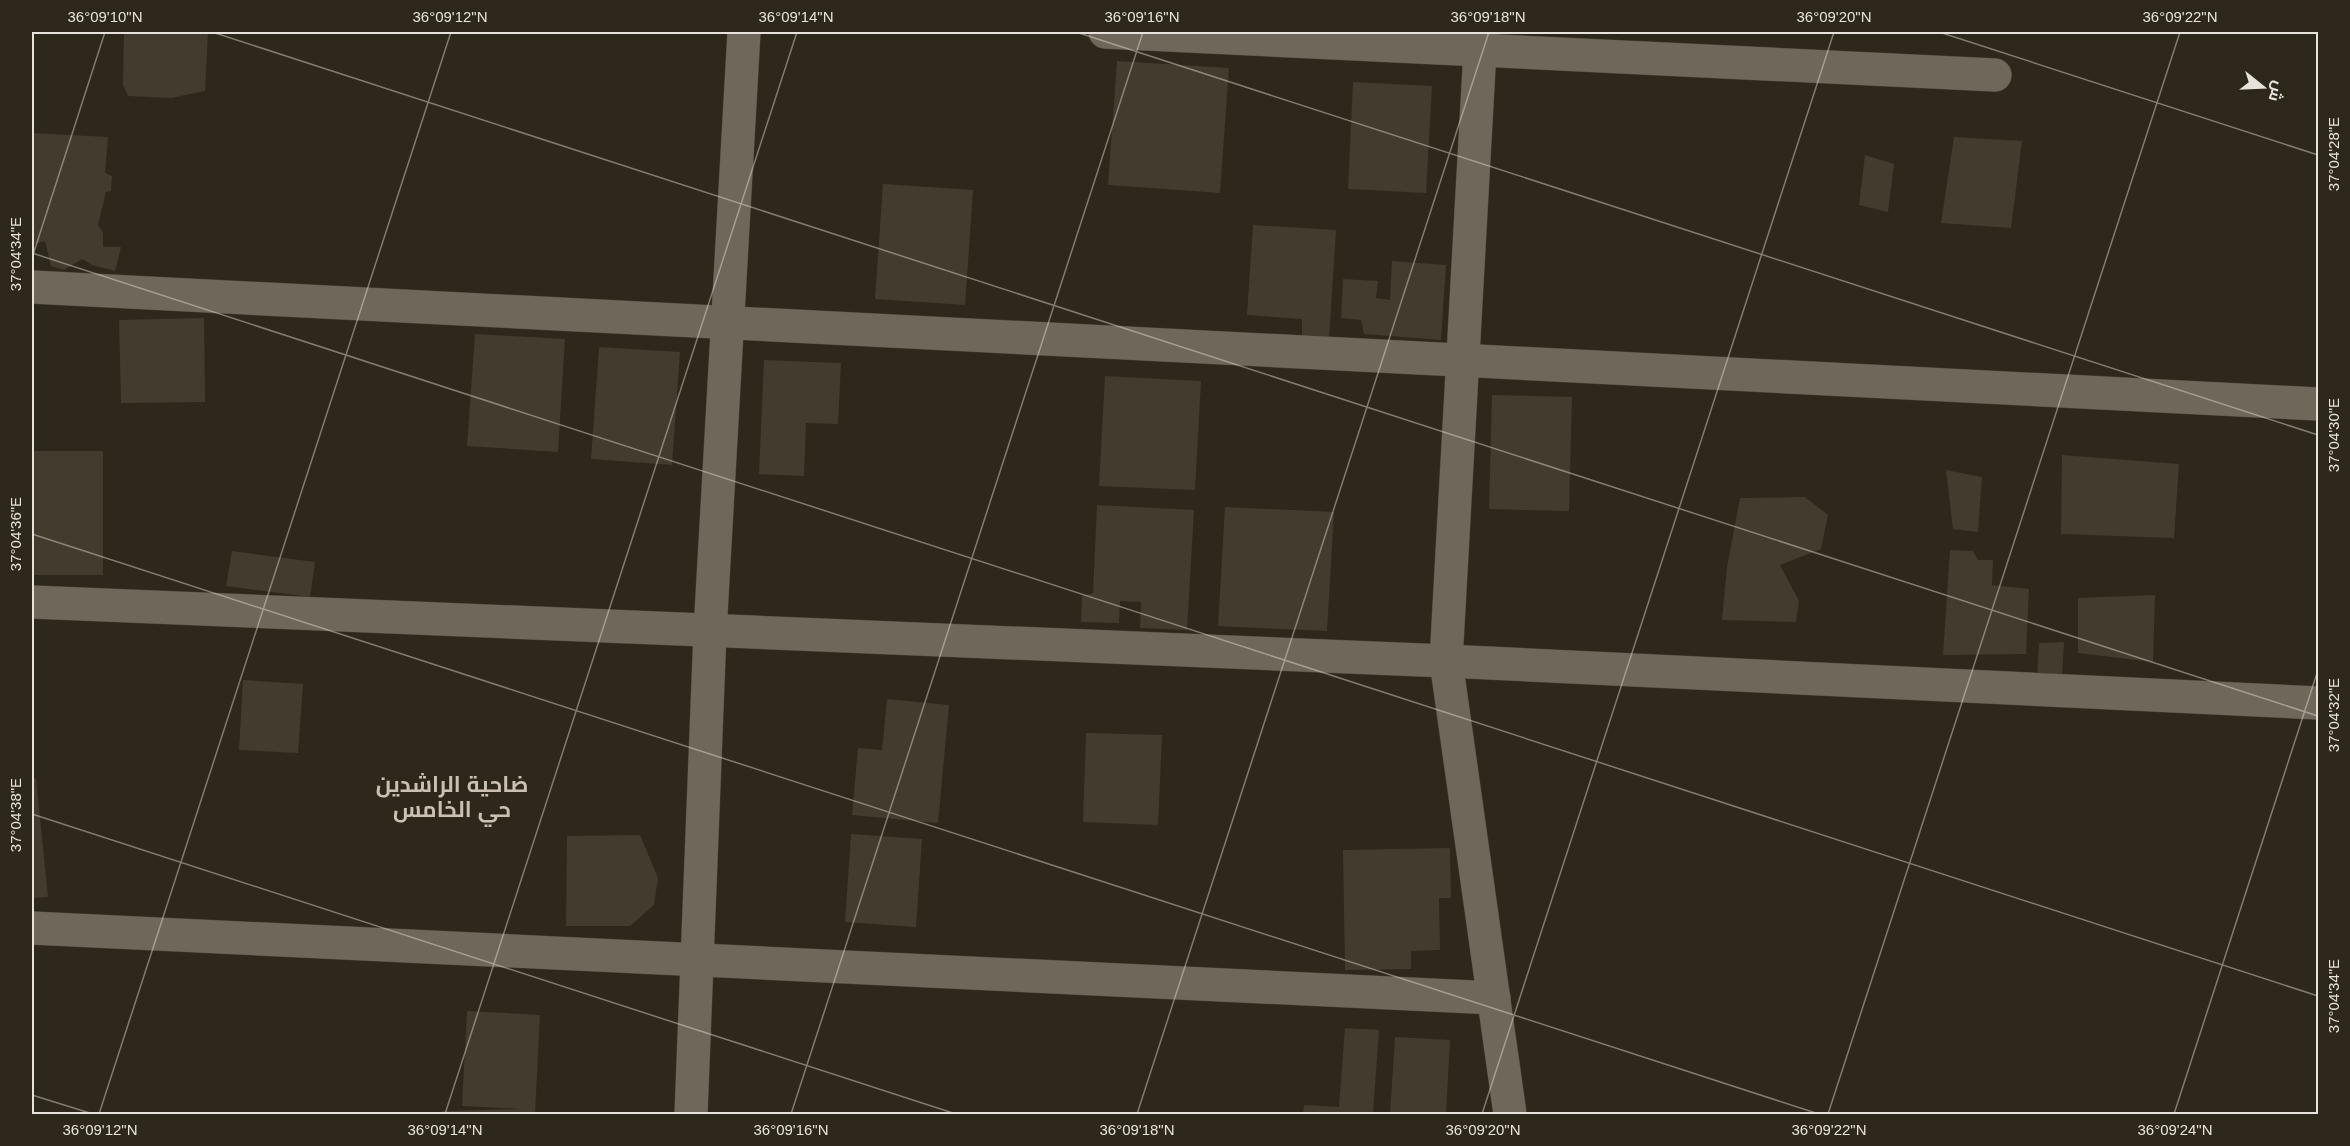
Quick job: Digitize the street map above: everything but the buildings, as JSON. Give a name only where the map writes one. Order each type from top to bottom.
[{"type":"street","points":[[691,1114],[710,632],[744,32]]},
{"type":"street","points":[[1105,32],[1481,41],[1995,75]]},
{"type":"street","points":[[1481,41],[1446,661],[1510,1114]]},
{"type":"street","points":[[32,287],[2319,404]]},
{"type":"street","points":[[32,602],[1446,661],[2319,703]]},
{"type":"street","points":[[32,928],[1494,998]]},
{"type":"district","name":"ضاحية الراشدين حي الخامس","points":[[452,796]]}]
